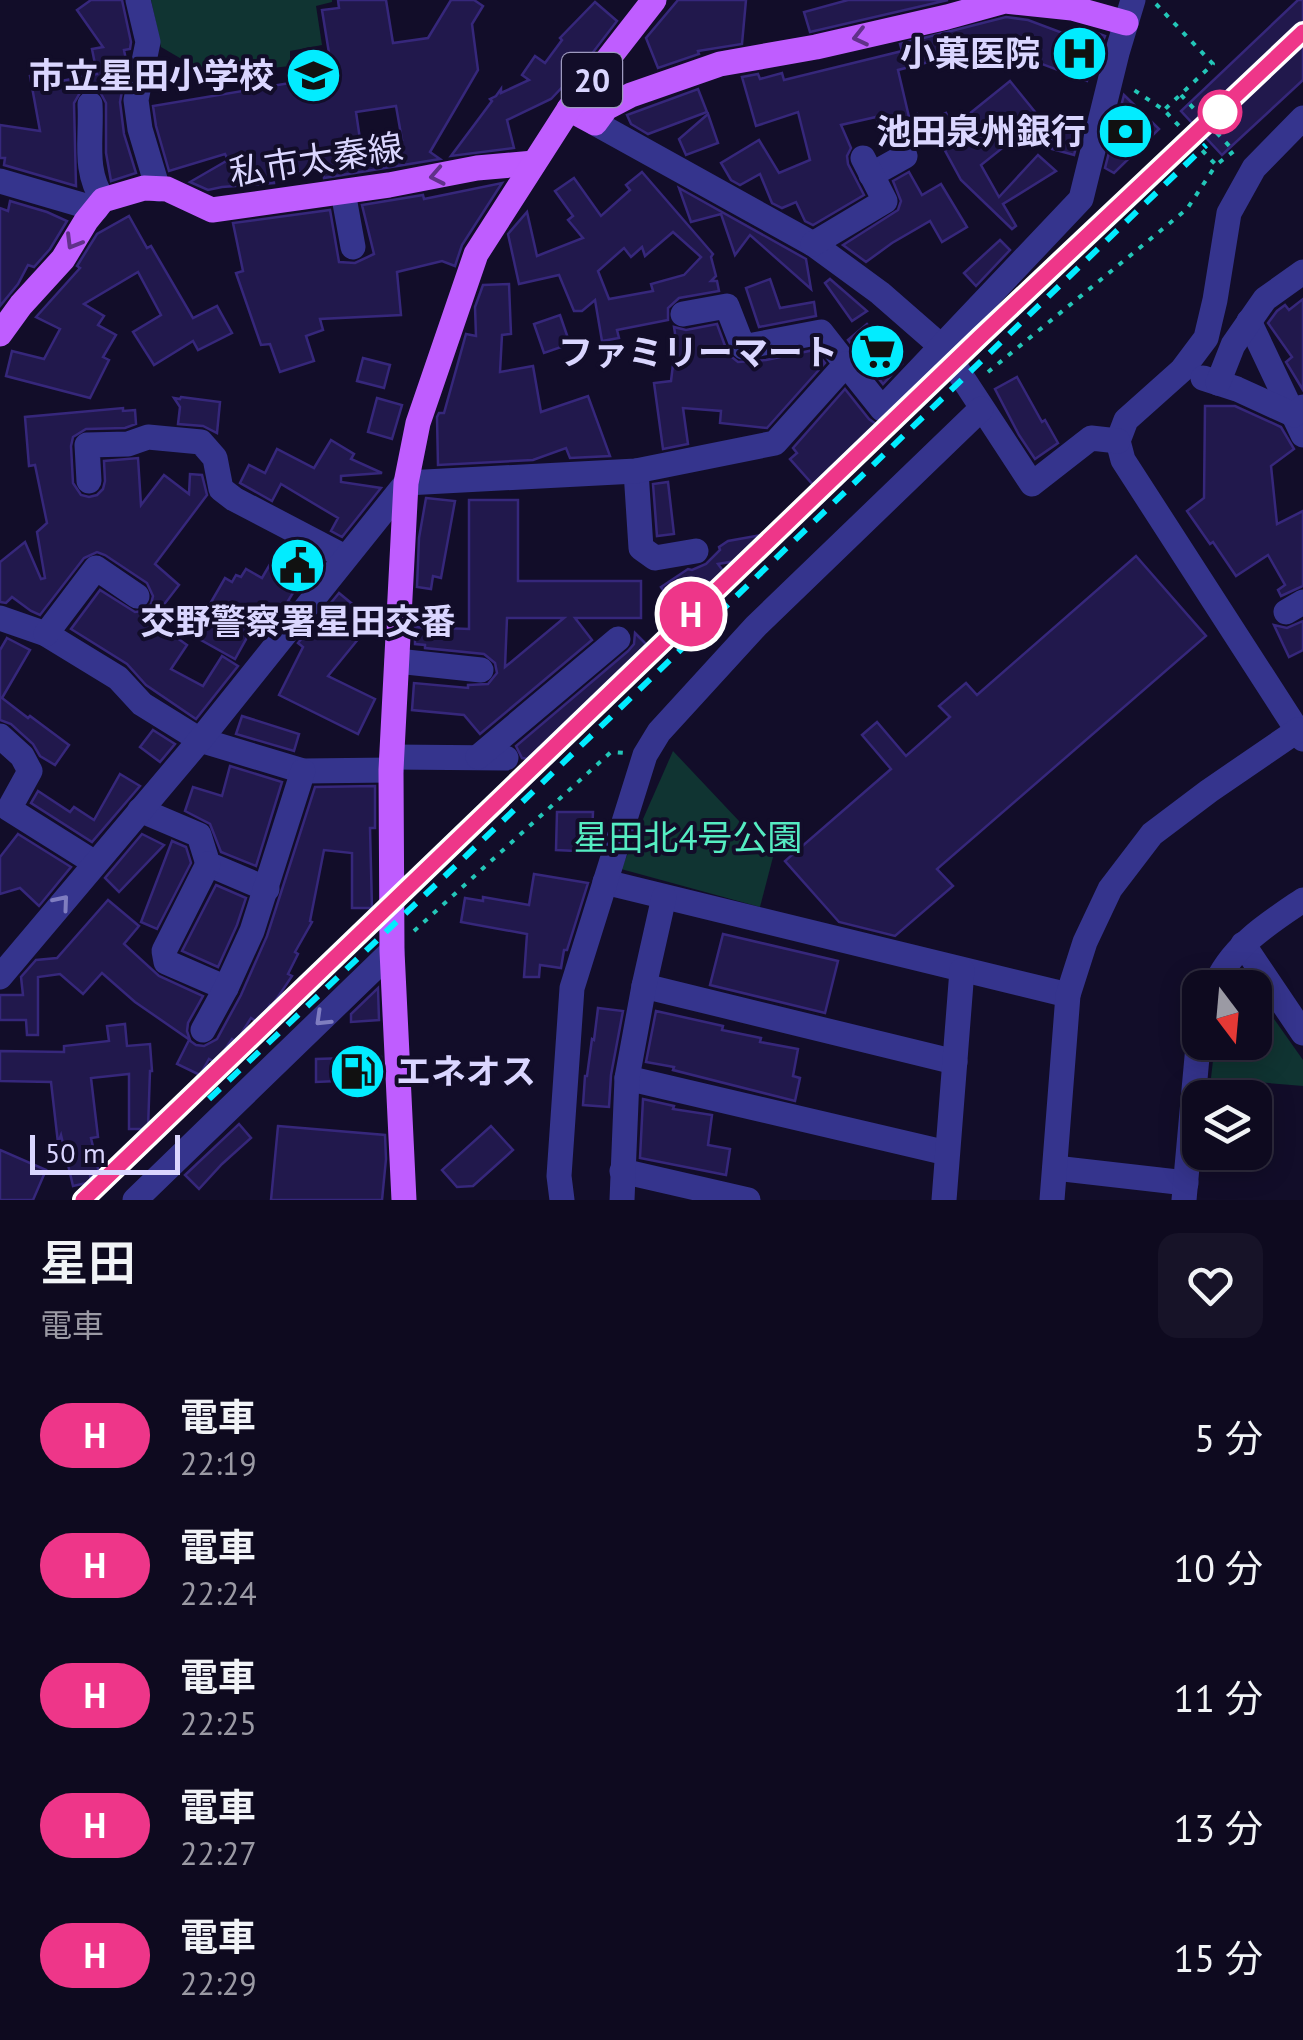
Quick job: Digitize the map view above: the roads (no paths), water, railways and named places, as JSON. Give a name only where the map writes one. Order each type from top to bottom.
[{"type":"main road","name":"20","points":[[404,1200],[392,951],[392,763],[406,482],[418,423],[476,254],[568,110],[654,0]]},
{"type":"main road","points":[[568,110],[595,123],[606,108],[631,95],[720,64],[816,47],[1004,1],[1130,11]]},
{"type":"main road","name":"私市太秦線","points":[[158,189],[167,189],[212,210],[477,168],[534,163]]},
{"type":"main road","points":[[0,334],[63,259],[100,205],[144,188],[158,189]]},
{"type":"street","points":[[138,0],[148,42],[136,100],[140,129],[158,189]]},
{"type":"street","points":[[683,314],[727,306],[743,347],[820,332],[882,409],[1080,199],[1130,11]]},
{"type":"street","points":[[90,104],[89,168],[100,205]]},
{"type":"street","points":[[1052,1200],[1068,995],[1085,942],[1110,890],[1152,834],[1210,791],[1300,734],[1124,460],[1118,440],[1126,420],[1182,370],[1206,338],[1229,213],[1254,168],[1303,118]]},
{"type":"street","points":[[595,123],[813,244],[880,293],[943,348],[1032,484],[1091,438],[1118,440]]},
{"type":"street","points":[[813,244],[885,200],[867,166],[905,156]]},
{"type":"street","points":[[0,181],[100,205]]},
{"type":"street","points":[[342,192],[353,247]]},
{"type":"street","points":[[1218,383],[1233,344],[1265,299],[1303,272]]},
{"type":"street","points":[[1250,321],[1300,419]]},
{"type":"street","points":[[0,977],[200,740],[406,482],[636,472],[775,443],[846,364]]},
{"type":"street","points":[[1182,370],[1238,389],[1300,419]]},
{"type":"street","points":[[562,1200],[559,1176],[572,988],[645,755],[660,732],[756,626],[975,398]]},
{"type":"street","points":[[89,481],[87,444],[128,444],[148,429],[201,442],[216,458],[220,489],[345,557]]},
{"type":"street","points":[[636,472],[641,548],[655,558],[696,551]]},
{"type":"street","points":[[46,634],[96,568],[128,581]]},
{"type":"street","points":[[0,618],[46,634],[118,678],[142,704],[200,740],[303,771],[506,758]]},
{"type":"street","points":[[478,757],[618,639]]},
{"type":"street","points":[[397,661],[481,670]]},
{"type":"street","points":[[2,729],[30,772],[8,809],[11,821],[95,863]]},
{"type":"street","points":[[203,1030],[252,931],[303,771]]},
{"type":"street","points":[[140,810],[199,835],[208,864],[164,951],[166,962],[226,988]]},
{"type":"street","points":[[208,864],[266,889]]},
{"type":"street","points":[[605,882],[1068,995]]},
{"type":"street","points":[[622,1200],[627,1078],[664,898]]},
{"type":"street","points":[[1223,970],[1260,929],[1303,900]]},
{"type":"street","points":[[1243,944],[1303,1033]]},
{"type":"street","points":[[135,1200],[392,951]]},
{"type":"street","points":[[944,1200],[962,970]]},
{"type":"street","points":[[644,986],[955,1062]]},
{"type":"street","points":[[1055,1168],[1185,1192],[1197,1060]]},
{"type":"street","points":[[627,1078],[947,1153]]},
{"type":"street","points":[[622,1171],[748,1200]]},
{"type":"railway","points":[[83,1200],[979,337],[1303,32]]},
{"type":"railway","points":[[209,1099],[1206,145]]},
{"type":"train","name":"H","points":[[83,1200],[980,337],[1303,32]]},
{"type":"place","name":"小菓医院","points":[[1079,53]]},
{"type":"place","name":"市立星田小学校","points":[[313,75]]},
{"type":"place","name":"池田泉州銀行","points":[[1125,131]]},
{"type":"place","name":"ファミリーマート","points":[[877,352]]},
{"type":"place","name":"交野警察署星田交番","points":[[298,565]]},
{"type":"place","name":"エネオス","points":[[357,1071]]},
{"type":"park label","name":"星田北4号公園","points":[[688,837]]}]
